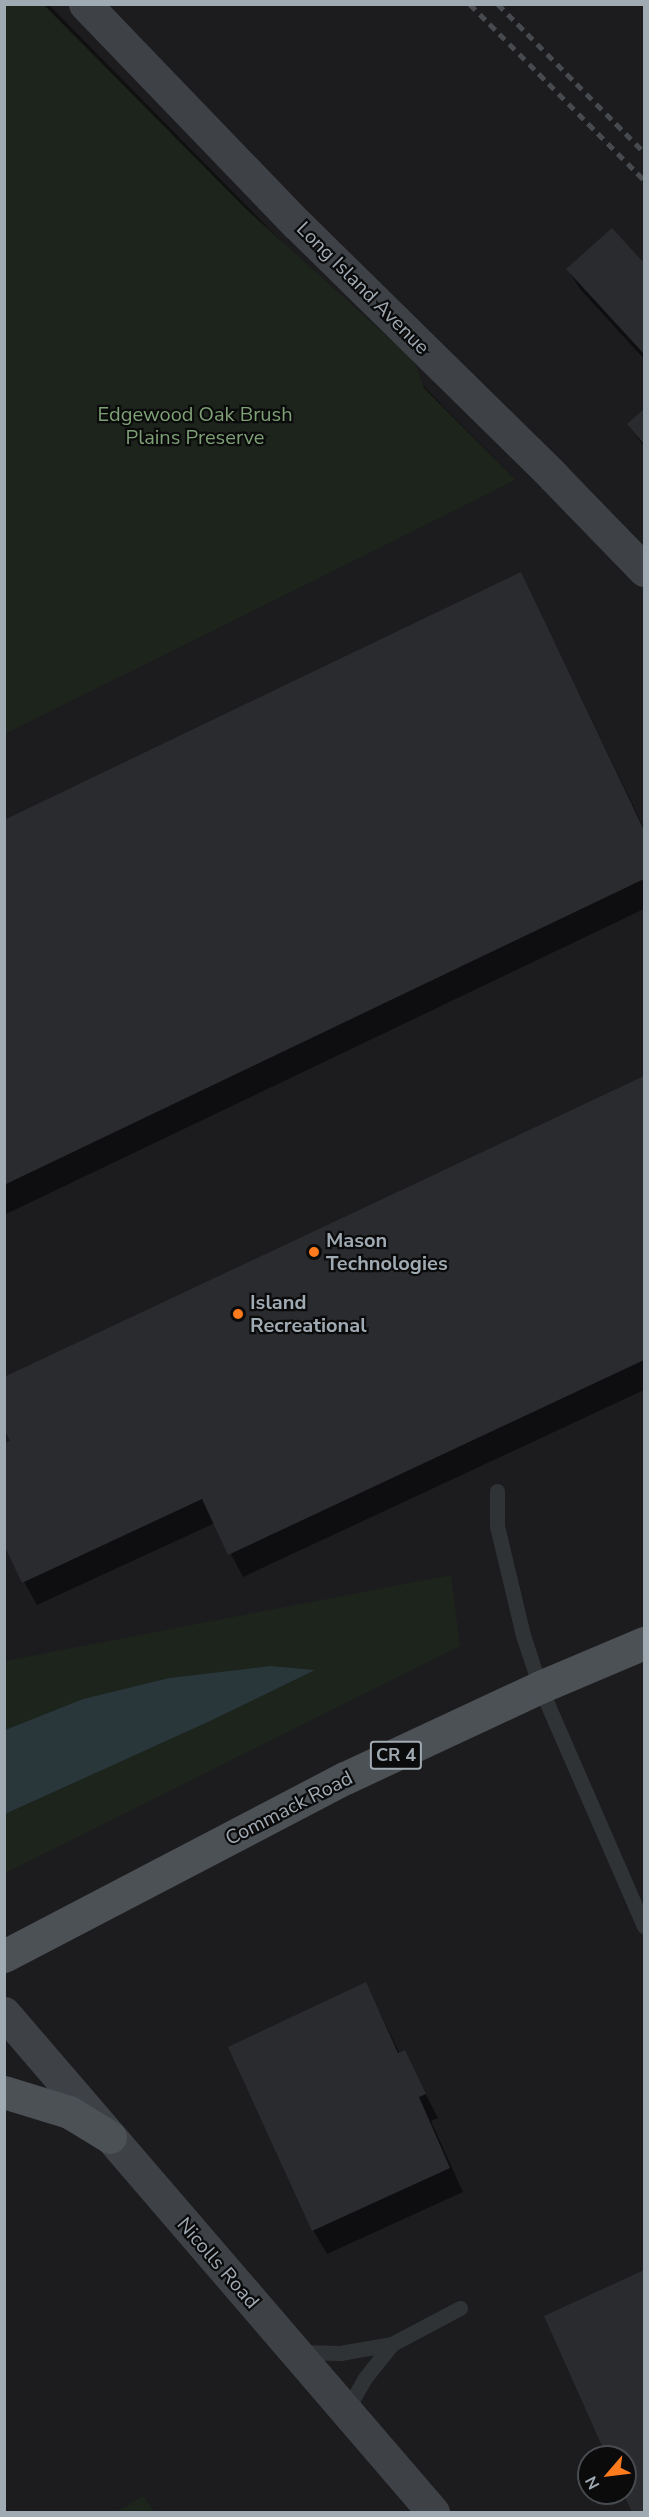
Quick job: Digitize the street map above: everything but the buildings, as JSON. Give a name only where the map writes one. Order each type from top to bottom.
[{"type":"main road","name":"Commack Road","points":[[4,1956],[345,1778],[540,1687],[645,1643]]},
{"type":"main road","points":[[4,2092],[69,2112],[110,2137]]},
{"type":"street","name":"Long Island Avenue","points":[[85,4],[297,224],[645,570]]},
{"type":"street","name":"Nicolls Road","points":[[4,2013],[433,2512]]},
{"type":"lane","points":[[497,1491],[497,1526],[523,1635],[540,1687],[645,1926]]},
{"type":"lane","points":[[295,2352],[340,2353],[392,2344],[460,2308]]},
{"type":"lane","points":[[346,2411],[365,2378],[392,2344]]},
{"type":"shaded area","points":[[49,5],[644,5],[644,2512],[5,2512],[5,731],[516,480]]},
{"type":"shaded area","points":[[270,1666],[315,1670],[208,1722],[5,1814],[5,1730],[83,1699],[169,1678]]},
{"type":"green space","name":"Edgewood Oak Brush Plains Preserve","points":[[5,5],[44,5],[246,209],[415,362],[424,388],[516,480],[5,734]]},
{"type":"green space","points":[[451,1575],[460,1646],[5,1873],[5,1814],[208,1722],[314,1670],[270,1666],[169,1678],[83,1699],[5,1730],[5,1661]]},
{"type":"green space","points":[[144,2496],[154,2512],[115,2512]]},
{"type":"railway","points":[[470,4],[644,180]]},
{"type":"railway","points":[[498,4],[644,152]]},
{"type":"place","name":"Mason Technologies","points":[[314,1252]]},
{"type":"place","name":"Island Recreational","points":[[238,1314]]}]
